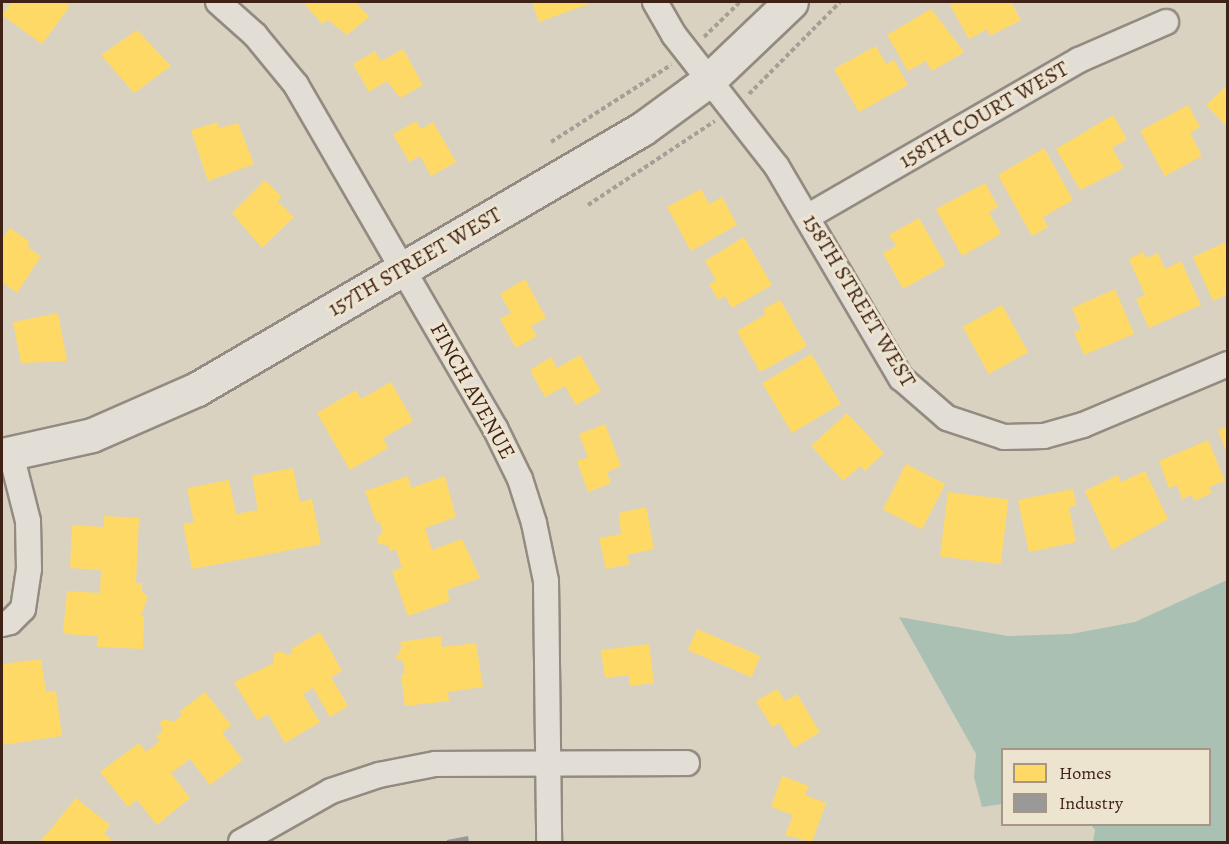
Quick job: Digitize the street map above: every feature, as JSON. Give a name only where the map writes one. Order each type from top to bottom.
[{"type":"street","name":"FINCH AVENUE","points":[[218,2],[255,35],[296,86],[495,428],[520,479],[534,523],[546,581],[549,843]]},
{"type":"street","name":"158TH STREET WEST","points":[[655,2],[674,35],[760,143],[807,217],[901,378],[930,406],[965,427],[1004,437],[1064,432],[1227,364]]},
{"type":"street","name":"157TH STREET WEST","points":[[6,454],[92,435],[144,415],[197,389],[624,140],[709,80],[790,2]]},
{"type":"street","name":"158TH COURT WEST","points":[[807,217],[1079,60],[1166,22]]},
{"type":"street","points":[[2,624],[10,622],[23,609],[29,569],[28,521],[6,454]]},
{"type":"street","points":[[241,843],[331,791],[379,775],[435,764],[687,763]]},
{"type":"path","points":[[704,37],[740,2]]},
{"type":"path","points":[[747,96],[840,2]]},
{"type":"path","points":[[551,142],[666,70]]},
{"type":"path","points":[[588,205],[717,120]]},
{"type":"shaded area","points":[[1227,580],[1227,842],[1093,842],[1095,830],[1092,826],[1211,826],[1211,748],[1001,748],[1001,804],[982,807],[974,777],[976,754],[899,617],[1008,636],[1071,634],[1135,622]]},
{"type":"building: Homes","points":[[12,2],[64,2],[70,6],[42,44],[2,15]]},
{"type":"building: Homes","points":[[303,2],[356,2],[369,17],[347,35],[328,20],[322,24]]},
{"type":"building: Homes","points":[[532,2],[588,2],[589,4],[539,22]]},
{"type":"building: Homes","points":[[956,2],[1011,2],[1021,20],[990,36],[987,29],[969,39],[950,5]]},
{"type":"building: Homes","points":[[931,9],[964,52],[932,71],[926,61],[908,71],[887,35]]},
{"type":"building: Homes","points":[[137,30],[171,66],[134,93],[101,55]]},
{"type":"building: Homes","points":[[876,46],[886,64],[894,60],[908,85],[859,112],[834,69]]},
{"type":"building: Homes","points":[[403,49],[423,85],[400,98],[387,81],[369,92],[353,64],[375,51],[381,61]]},
{"type":"building: Homes","points":[[1228,84],[1228,128],[1206,105]]},
{"type":"building: Homes","points":[[1188,105],[1200,127],[1190,133],[1202,156],[1165,176],[1140,131]]},
{"type":"building: Homes","points":[[1113,115],[1127,139],[1112,148],[1124,168],[1080,190],[1056,149]]},
{"type":"building: Homes","points":[[416,121],[421,129],[433,122],[456,162],[431,176],[420,156],[409,162],[393,134]]},
{"type":"building: Homes","points":[[218,122],[219,128],[238,123],[254,164],[208,181],[191,130]]},
{"type":"building: Homes","points":[[1044,148],[1073,200],[1043,217],[1048,227],[1032,236],[998,175]]},
{"type":"building: Homes","points":[[265,180],[282,197],[277,201],[294,217],[262,248],[232,213]]},
{"type":"building: Homes","points":[[985,183],[998,207],[989,212],[1001,234],[962,256],[936,209]]},
{"type":"building: Homes","points":[[701,189],[709,204],[722,197],[737,225],[691,251],[667,207]]},
{"type":"building: Homes","points":[[919,218],[946,265],[903,289],[883,253],[896,246],[889,235]]},
{"type":"building: Homes","points":[[10,228],[30,242],[27,247],[41,256],[17,293],[2,282],[2,239]]},
{"type":"building: Homes","points":[[744,237],[772,285],[732,308],[725,296],[718,300],[709,284],[716,280],[705,261]]},
{"type":"building: Homes","points":[[1228,241],[1228,294],[1213,301],[1193,257]]},
{"type":"building: Homes","points":[[1143,252],[1146,258],[1158,253],[1165,269],[1181,261],[1201,305],[1149,328],[1136,299],[1145,295],[1129,259]]},
{"type":"building: Homes","points":[[525,279],[546,318],[531,326],[537,336],[516,348],[500,319],[511,313],[500,294]]},
{"type":"building: Homes","points":[[1115,289],[1134,334],[1084,355],[1074,332],[1081,329],[1072,308]]},
{"type":"building: Homes","points":[[780,300],[807,346],[760,372],[737,331],[766,314],[763,309]]},
{"type":"building: Homes","points":[[1002,305],[1028,352],[989,374],[963,327]]},
{"type":"building: Homes","points":[[58,313],[67,361],[21,363],[13,322]]},
{"type":"building: Homes","points":[[811,354],[841,404],[792,433],[762,383]]},
{"type":"building: Homes","points":[[580,355],[601,391],[576,405],[565,386],[545,397],[530,370],[551,357],[557,368]]},
{"type":"building: Homes","points":[[391,382],[413,421],[383,438],[388,448],[350,470],[317,413],[356,390],[361,399]]},
{"type":"building: Homes","points":[[847,413],[884,453],[865,471],[860,466],[843,481],[811,446]]},
{"type":"building: Homes","points":[[605,424],[621,466],[607,472],[611,483],[588,492],[577,461],[588,457],[579,434]]},
{"type":"building: Homes","points":[[1228,426],[1228,453],[1227,453],[1218,430]]},
{"type":"building: Homes","points":[[1208,440],[1225,481],[1209,487],[1212,493],[1194,501],[1192,495],[1182,499],[1177,485],[1169,488],[1159,461]]},
{"type":"building: Homes","points":[[906,464],[945,484],[922,529],[883,509]]},
{"type":"building: Homes","points":[[293,468],[300,502],[312,499],[321,544],[192,569],[183,524],[194,522],[187,488],[229,480],[236,514],[258,510],[252,476]]},
{"type":"building: Homes","points":[[1145,471],[1168,519],[1112,550],[1085,491],[1118,475],[1121,482]]},
{"type":"building: Homes","points":[[408,476],[411,488],[445,476],[456,517],[425,528],[432,550],[462,539],[480,578],[447,590],[450,601],[408,616],[392,571],[402,568],[396,549],[390,551],[388,545],[379,544],[377,539],[383,531],[379,521],[376,522],[365,491]]},
{"type":"building: Homes","points":[[1073,489],[1076,506],[1069,507],[1076,542],[1029,552],[1018,500]]},
{"type":"building: Homes","points":[[948,492],[1009,499],[1001,564],[940,557]]},
{"type":"building: Homes","points":[[646,507],[654,549],[627,555],[630,564],[606,569],[599,538],[621,534],[619,513]]},
{"type":"building: Homes","points":[[104,516],[139,518],[136,583],[142,583],[142,592],[148,596],[141,616],[144,616],[143,649],[97,647],[98,636],[63,634],[67,591],[100,593],[101,570],[70,568],[72,525],[104,527]]},
{"type":"building: Homes","points":[[697,629],[761,656],[752,677],[688,650]]},
{"type":"building: Homes","points":[[320,632],[342,671],[331,677],[348,706],[330,717],[313,688],[303,694],[320,722],[285,743],[268,714],[257,720],[234,682],[274,663],[274,654],[279,651],[288,655],[293,652],[291,649]]},
{"type":"building: Homes","points":[[441,636],[442,647],[476,643],[483,687],[448,692],[449,701],[405,706],[401,674],[405,673],[403,661],[395,658],[402,648],[400,642]]},
{"type":"building: Homes","points":[[649,644],[654,683],[630,686],[629,675],[605,678],[601,650]]},
{"type":"building: Homes","points":[[41,659],[46,692],[56,691],[62,736],[2,745],[2,664]]},
{"type":"building: Homes","points":[[777,689],[785,701],[797,694],[820,732],[794,748],[779,723],[772,727],[756,701]]},
{"type":"building: Homes","points":[[205,692],[231,725],[222,733],[243,760],[210,785],[190,759],[171,773],[190,798],[157,825],[137,800],[128,807],[100,772],[139,743],[146,752],[160,741],[156,736],[162,732],[160,723],[164,719],[174,722],[182,715],[179,712]]},
{"type":"building: Homes","points":[[782,776],[809,786],[805,795],[826,803],[812,842],[785,835],[793,815],[771,807]]},
{"type":"building: Homes","points":[[76,798],[110,825],[104,834],[114,842],[40,842]]},
{"type":"building: Industry","points":[[468,836],[469,842],[447,842],[447,840]]}]
